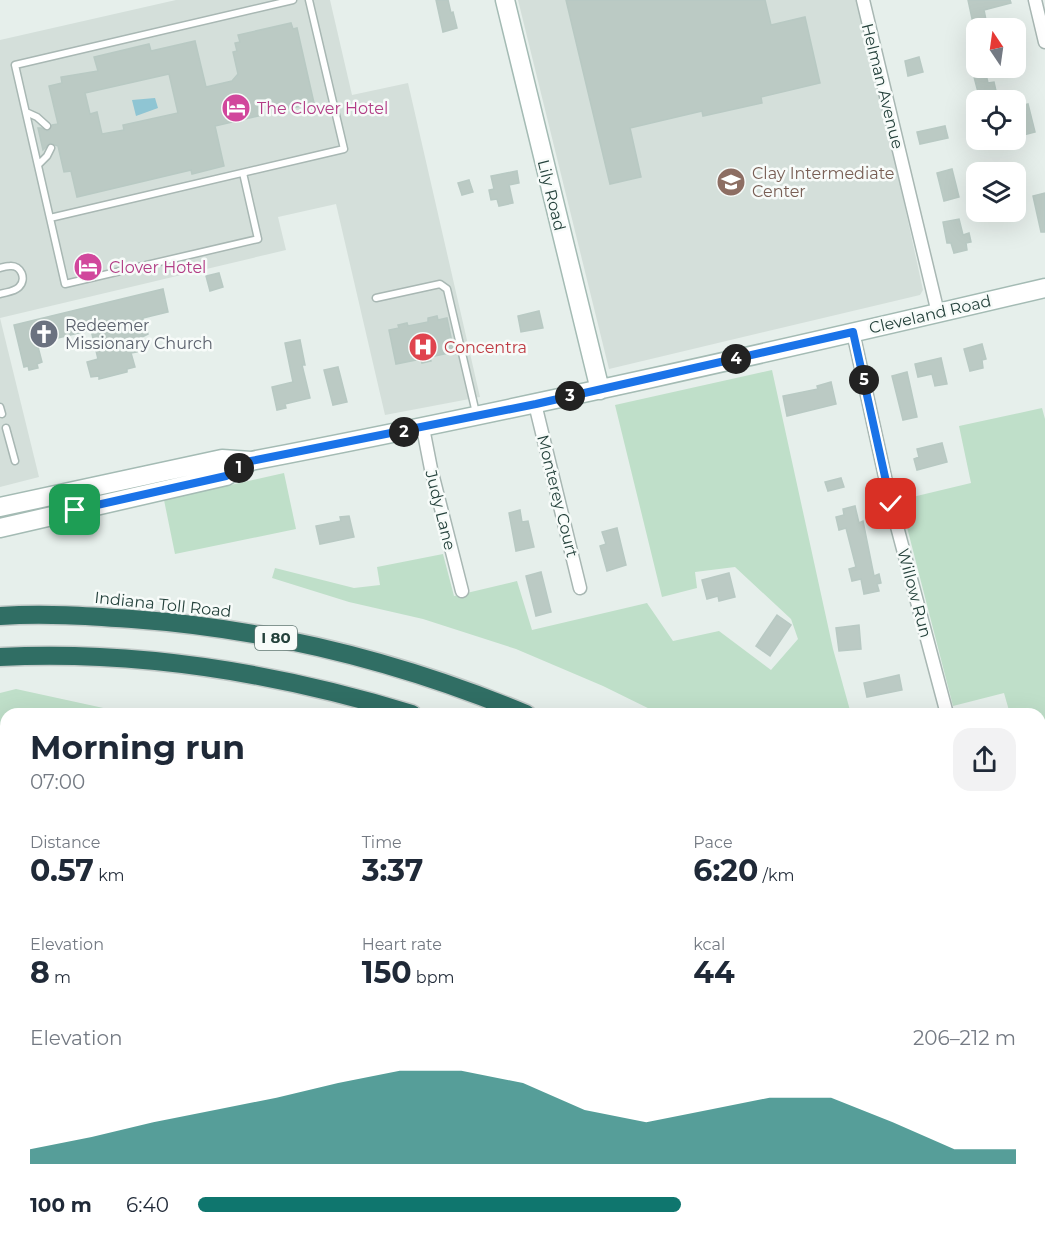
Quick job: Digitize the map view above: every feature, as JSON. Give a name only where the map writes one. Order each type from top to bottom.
[{"type":"highway","name":"Indiana Toll Road","points":[[8,615],[75,616],[175,622],[282,639],[394,666],[461,688],[511,708]]},
{"type":"highway","name":"I 80","points":[[0,657],[31,655],[131,659],[223,668],[347,694],[392,708]]},
{"type":"main road","name":"Lily Road","points":[[505,0],[600,390]]},
{"type":"main road","name":"Cleveland Road","points":[[0,507],[222,459],[251,461],[477,417],[1045,288]]},
{"type":"main road","name":"Cleveland Road","points":[[0,528],[226,476],[251,461]]},
{"type":"street","name":"Helman Avenue","points":[[863,0],[938,313]]},
{"type":"street","points":[[1035,0],[1045,42]]},
{"type":"street","name":"Willow Run","points":[[853,332],[891,504],[945,708]]},
{"type":"street","name":"Monterey Court","points":[[536,404],[580,588]]},
{"type":"street","name":"Judy Lane","points":[[423,428],[462,591]]},
{"type":"lane","points":[[243,173],[258,239],[65,284],[15,65],[293,0]]},
{"type":"lane","points":[[50,218],[344,149],[309,0]]},
{"type":"lane","points":[[26,112],[37,117],[47,126]]},
{"type":"lane","points":[[38,165],[51,148]]},
{"type":"lane","points":[[0,268],[11,265],[18,268],[22,273],[22,281],[19,287],[0,294]]},
{"type":"lane","points":[[376,298],[440,284],[447,289],[477,417]]},
{"type":"lane","points":[[6,428],[15,461]]},
{"type":"shaded area","points":[[176,0],[330,0],[352,95],[408,83],[480,397],[385,415],[336,204],[278,217],[286,250],[0,318],[0,40]]},
{"type":"shaded area","name":"Clay Intermediate Center","points":[[518,0],[858,0],[923,290],[920,295],[609,369]]},
{"type":"shaded area","points":[[0,318],[39,477],[0,487]]},
{"type":"green space","points":[[772,370],[833,649],[849,708],[648,708],[516,649],[423,619],[349,602],[272,578],[275,568],[354,588],[380,585],[377,567],[443,554],[454,596],[517,581],[532,630],[647,603],[673,641],[719,631],[771,670],[798,639],[791,619],[735,567],[695,572],[697,588],[662,597],[615,405]]},
{"type":"green space","points":[[1042,408],[1045,419],[1045,708],[1008,708],[1004,693],[953,706],[900,500],[971,483],[959,426]]},
{"type":"green space","points":[[284,473],[296,529],[175,554],[164,500]]},
{"type":"green space","points":[[16,689],[103,708],[0,708],[0,693]]},
{"type":"water","points":[[155,98],[158,108],[136,116],[132,100]]},
{"type":"building","points":[[436,0],[448,0],[457,28],[443,32]]},
{"type":"building","points":[[566,0],[765,0],[771,25],[805,17],[820,83],[761,97],[762,103],[703,116],[702,111],[630,128],[641,177],[610,184]]},
{"type":"building","points":[[968,0],[1010,0],[1011,3],[984,10],[986,18],[972,18]]},
{"type":"building","name":"The Clover Hotel","points":[[291,23],[293,29],[297,28],[314,103],[215,126],[224,166],[192,174],[191,170],[77,197],[71,171],[64,172],[58,146],[50,143],[43,150],[38,128],[48,131],[52,125],[58,124],[49,86],[62,83],[61,77],[98,71],[94,57],[149,44],[151,51],[195,41],[206,87],[232,81],[238,74],[233,52],[237,51],[235,43],[240,42],[238,35]],"holes":[[[169,74],[178,113],[123,125],[124,130],[102,134],[97,112],[90,114],[85,93]]]},
{"type":"building","points":[[919,57],[923,72],[908,76],[905,61]]},
{"type":"building","points":[[974,78],[987,78],[988,83],[994,82],[996,90],[977,90]]},
{"type":"building","points":[[1028,104],[1035,132],[1026,134],[1026,105]]},
{"type":"building","points":[[945,126],[948,138],[920,144],[917,132]]},
{"type":"building","points":[[952,169],[959,197],[944,201],[937,173]]},
{"type":"building","points":[[517,171],[519,183],[509,185],[513,203],[499,206],[497,199],[491,200],[489,190],[494,189],[491,176]]},
{"type":"building","points":[[469,180],[473,192],[462,195],[458,183]]},
{"type":"building","points":[[1045,193],[1045,232],[1041,232],[1033,196]]},
{"type":"building","points":[[959,219],[963,235],[969,233],[971,242],[966,243],[967,250],[954,253],[951,243],[947,243],[943,222]]},
{"type":"building","points":[[219,273],[223,287],[210,291],[206,276]]},
{"type":"building","name":"Redeemer Missionary Church","points":[[163,289],[168,312],[143,318],[148,334],[140,338],[136,346],[137,352],[131,353],[135,367],[127,369],[127,372],[99,379],[99,376],[91,377],[87,362],[98,359],[91,330],[37,343],[42,362],[37,364],[38,368],[29,370],[28,366],[24,367],[14,325]]},
{"type":"building","points":[[539,311],[543,328],[521,332],[518,316]]},
{"type":"building","points":[[437,316],[438,320],[447,318],[454,352],[430,357],[431,361],[422,363],[421,359],[396,364],[389,330],[407,323],[408,326],[428,322],[428,318]]},
{"type":"building","points":[[300,340],[305,365],[302,365],[310,398],[285,404],[286,408],[277,410],[272,387],[293,382],[285,343]]},
{"type":"building","points":[[982,344],[986,359],[982,360],[983,368],[970,371],[964,349]]},
{"type":"building","points":[[941,358],[947,384],[935,386],[932,374],[918,377],[915,364]]},
{"type":"building","points":[[338,367],[347,402],[333,405],[324,370]]},
{"type":"building","points":[[907,372],[917,417],[903,420],[892,376]]},
{"type":"building","points":[[831,382],[836,404],[787,416],[783,396],[818,389],[817,386]]},
{"type":"building","points":[[942,443],[947,462],[917,470],[914,459],[919,457],[917,449]]},
{"type":"building","points":[[841,478],[844,487],[828,491],[825,482]]},
{"type":"building","points":[[855,506],[859,523],[863,521],[874,576],[879,574],[881,583],[877,584],[879,591],[864,594],[861,579],[852,581],[849,569],[856,567],[846,528],[839,530],[836,517],[844,515],[843,509]]},
{"type":"building","points":[[520,510],[522,522],[528,521],[534,547],[516,551],[509,513]]},
{"type":"building","points":[[349,516],[354,537],[320,544],[316,526],[341,521],[340,517]]},
{"type":"building","points":[[617,528],[626,565],[607,571],[600,546],[606,544],[602,532]]},
{"type":"building","points":[[541,572],[551,612],[536,616],[526,576]]},
{"type":"building","points":[[729,573],[735,597],[719,601],[718,596],[707,599],[702,580]]},
{"type":"building","points":[[777,615],[791,625],[770,656],[756,646]]},
{"type":"building","points":[[859,625],[861,649],[839,651],[836,628]]},
{"type":"building","points":[[899,675],[902,690],[867,697],[864,683]]},
{"type":"place","name":"The Clover Hotel","points":[[236,108]]},
{"type":"place","name":"Clay Intermediate Center","points":[[731,182]]},
{"type":"place","name":"Clover Hotel","points":[[88,267]]},
{"type":"place","name":"Redeemer Missionary Church","points":[[44,334]]},
{"type":"place","name":"Concentra","points":[[423,347]]},
{"type":"route","points":[[75,510],[226,476],[251,461],[536,404],[853,332],[891,504]]}]
